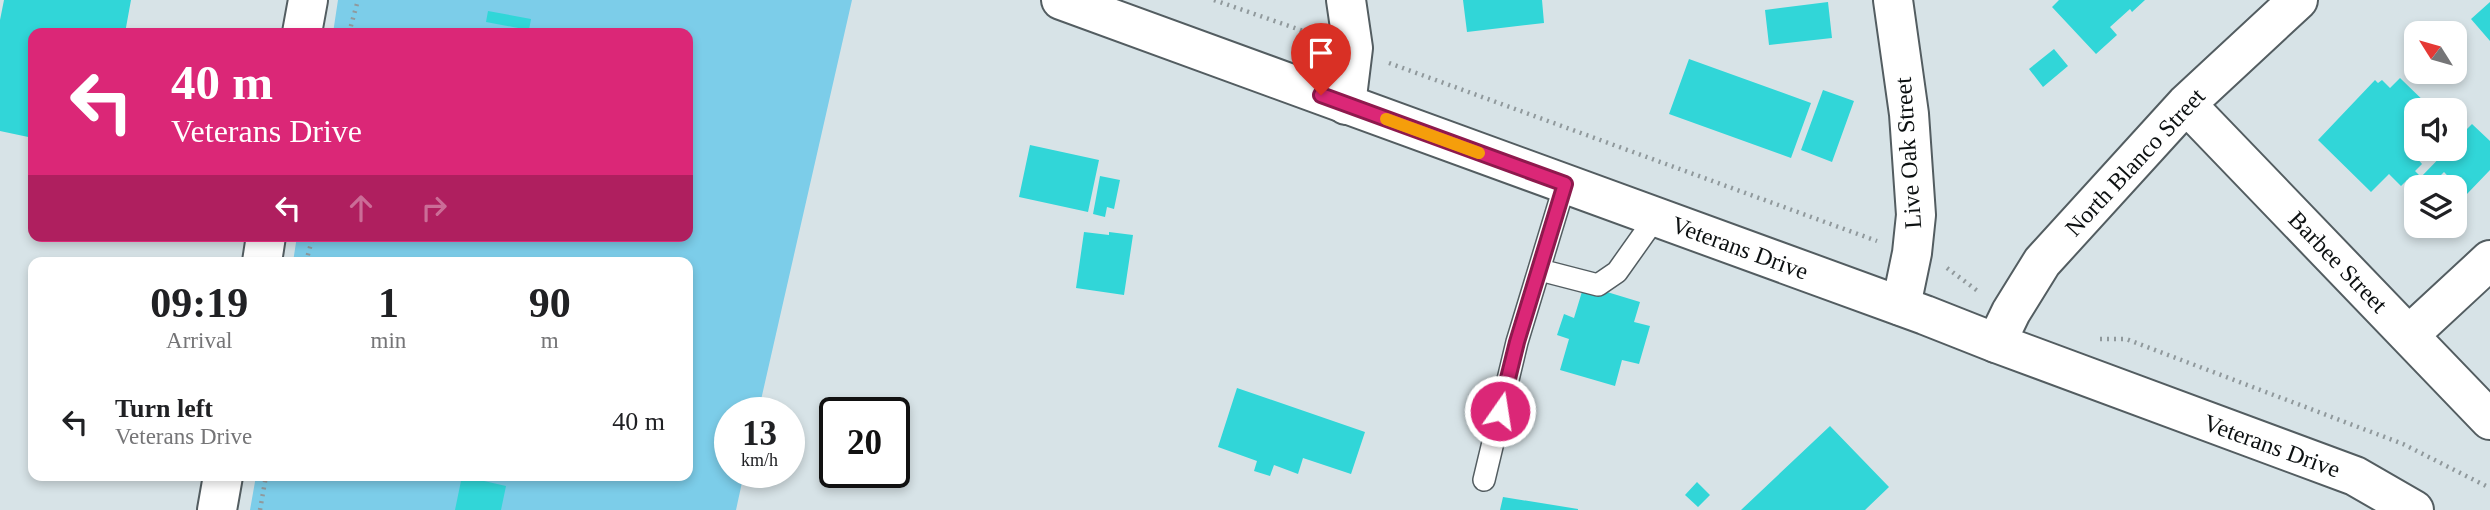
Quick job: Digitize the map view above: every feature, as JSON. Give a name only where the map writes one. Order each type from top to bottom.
[{"type":"street","points":[[303,28],[308,0]]},
{"type":"street","name":"Veterans Drive","points":[[1061,0],[1901,306],[2355,476],[2413,510]]},
{"type":"street","points":[[1346,0],[1353,48],[1346,105]]},
{"type":"street","name":"Live Oak Street","points":[[1893,0],[1909,114],[1916,215],[1912,253],[1901,306]]},
{"type":"street","name":"North Blanco Street","points":[[1996,343],[2011,312],[2042,262],[2186,104],[2298,0]]},
{"type":"street","name":"Barbee Street","points":[[2186,104],[2490,420]]},
{"type":"street","points":[[2409,335],[2490,260]]},
{"type":"street","points":[[216,510],[222,481]]},
{"type":"lane","points":[[1484,480],[1517,342],[1565,184]]},
{"type":"lane","points":[[1540,270],[1598,285],[1617,272],[1656,217]]},
{"type":"path","points":[[350,28],[358,0]]},
{"type":"path","points":[[1214,0],[1316,36]]},
{"type":"path","points":[[1383,60],[1884,243]]},
{"type":"path","points":[[1937,261],[1983,295]]},
{"type":"path","points":[[2091,339],[2126,339],[2403,443],[2490,488]]},
{"type":"path","points":[[260,510],[265,481]]},
{"type":"shaded area","points":[[338,0],[852,0],[762,397],[714,397],[714,488],[741,488],[736,510],[250,510],[255,481],[693,481],[693,257],[294,257],[296,242],[693,242],[693,28],[334,28]]},
{"type":"building","points":[[4,0],[131,0],[126,28],[28,28],[28,137],[0,131],[0,20]]},
{"type":"building","points":[[1463,0],[1542,0],[1544,23],[1467,32]]},
{"type":"building","points":[[2059,0],[2145,0],[2110,27],[2117,35],[2096,54],[2052,7]]},
{"type":"building","points":[[1828,2],[1832,38],[1769,45],[1765,10]]},
{"type":"building","points":[[2490,2],[2490,41],[2471,19]]},
{"type":"building","points":[[488,11],[531,19],[529,28],[486,22]]},
{"type":"building","points":[[2054,49],[2068,66],[2043,87],[2029,69]]},
{"type":"building","points":[[1689,59],[1811,103],[1791,158],[1669,114]]},
{"type":"building","points":[[2400,78],[2421,98],[2404,98],[2404,161],[2420,161],[2422,164],[2415,171],[2419,175],[2404,175],[2404,183],[2401,186],[2389,174],[2371,192],[2318,140],[2375,80],[2378,83],[2382,80],[2390,88]]},
{"type":"building","points":[[1823,90],[1854,101],[1832,162],[1801,150]]},
{"type":"building","points":[[2472,124],[2490,141],[2490,170],[2467,194],[2467,175],[2447,175],[2444,172],[2441,175],[2423,175],[2436,161],[2467,161],[2467,129]]},
{"type":"building","points":[[1030,145],[1099,160],[1088,212],[1019,197]]},
{"type":"building","points":[[1100,176],[1120,180],[1114,209],[1107,207],[1105,217],[1093,214]]},
{"type":"building","points":[[1084,232],[1133,235],[1124,295],[1076,288]]},
{"type":"building","points":[[1584,285],[1640,302],[1634,322],[1650,326],[1639,364],[1622,360],[1615,386],[1560,370],[1569,339],[1557,335],[1564,314],[1574,318]]},
{"type":"building","points":[[1237,388],[1365,432],[1351,474],[1303,458],[1298,474],[1274,465],[1270,476],[1254,471],[1257,461],[1218,447]]},
{"type":"building","points":[[1830,426],[1889,487],[1865,510],[1741,510]]},
{"type":"building","points":[[461,481],[484,481],[506,486],[501,510],[455,510]]},
{"type":"building","points":[[1697,482],[1710,495],[1698,507],[1685,495]]},
{"type":"building","points":[[1503,497],[1578,509],[1578,510],[1500,510]]},
{"type":"slow traffic","points":[[1386,119],[1479,153]]},
{"type":"route","points":[[1321,95],[1565,184],[1517,342],[1500,411]]}]
